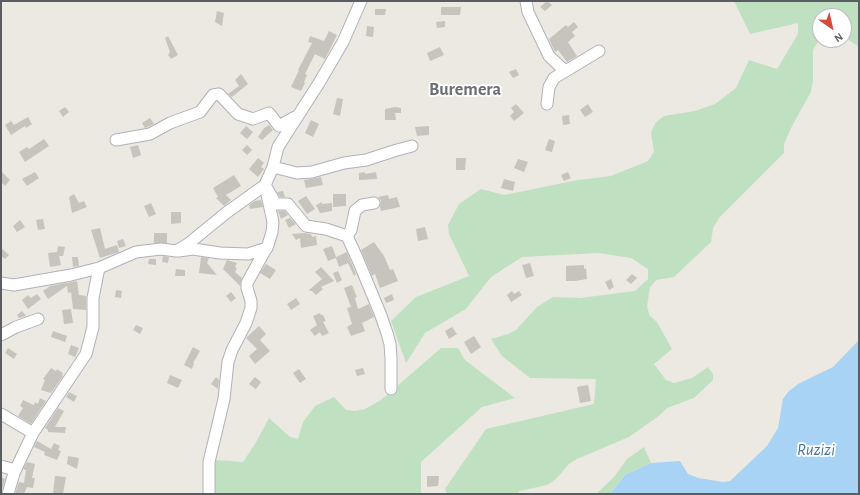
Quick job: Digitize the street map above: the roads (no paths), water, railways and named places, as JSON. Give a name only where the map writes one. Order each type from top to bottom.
[{"type":"street","points":[[176,251],[188,244],[226,213],[265,185],[273,167],[278,147],[343,42],[361,1]]},
{"type":"street","points":[[526,1],[528,12],[549,56],[565,71]]},
{"type":"street","points":[[547,104],[549,87],[554,78],[599,51]]},
{"type":"street","points":[[116,140],[150,134],[170,123],[200,112],[213,95],[219,94],[238,114],[253,120],[269,113],[279,126],[297,116]]},
{"type":"street","points":[[273,167],[297,173],[312,172],[344,163],[366,160],[412,146]]},
{"type":"street","points":[[265,185],[276,204],[288,204],[306,226],[326,229],[347,236],[380,312],[387,333],[390,344],[391,389]]},
{"type":"street","points":[[208,494],[209,462],[224,399],[228,362],[232,350],[246,323],[251,308],[247,283],[267,248],[272,232],[273,222],[265,185]]},
{"type":"street","points":[[347,236],[351,230],[355,210],[362,205],[374,203]]},
{"type":"street","points":[[1,284],[14,285],[71,275],[99,268],[136,252],[161,249],[176,251],[193,249],[220,253],[248,254],[267,248]]},
{"type":"street","points":[[8,494],[15,470],[33,433],[86,354],[93,327],[93,298],[99,268]]},
{"type":"street","points":[[1,335],[16,327],[38,319]]},
{"type":"street","points":[[1,414],[33,433]]},
{"type":"street","points":[[1,466],[15,470]]},
{"type":"water","name":"Ruzizi","points":[[859,340],[859,494],[610,494],[625,475],[651,463],[680,461],[688,474],[698,478],[723,482],[730,481],[767,446],[778,428],[783,399],[788,392],[798,384],[833,367]]},
{"type":"district","name":"Buremera","points":[[465,90]]}]
